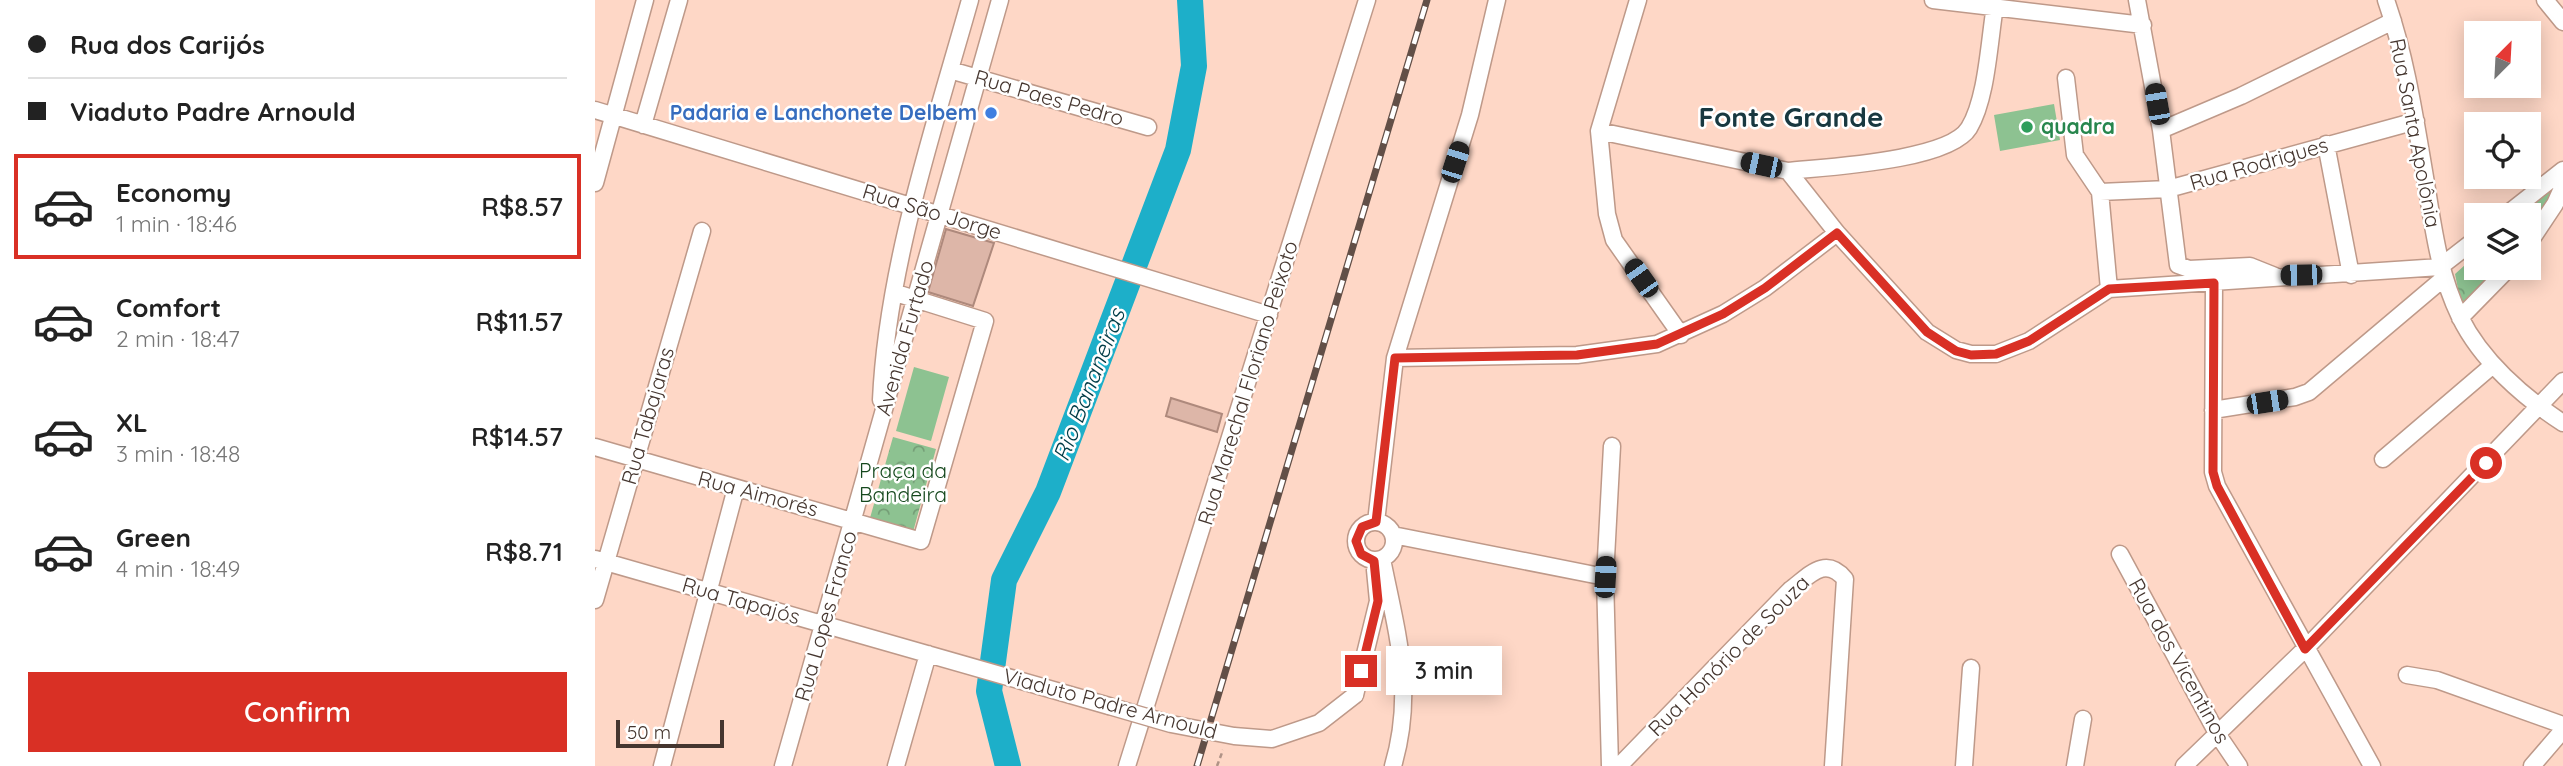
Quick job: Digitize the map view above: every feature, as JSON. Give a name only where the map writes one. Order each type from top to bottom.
[{"type":"street","points":[[595,183],[645,0]]},
{"type":"street","points":[[643,125],[678,0]]},
{"type":"street","name":"Avenida Furtado","points":[[880,425],[883,365],[912,206],[969,0]]},
{"type":"street","name":"Avenida Furtado","points":[[880,425],[942,214],[1000,0]]},
{"type":"street","name":"Rua Marechal Floriano Peixoto","points":[[1127,766],[1367,0]]},
{"type":"street","points":[[1376,522],[1395,358],[1470,114],[1497,0]]},
{"type":"street","points":[[1638,0],[1599,131],[1607,214],[1614,240],[1681,335]]},
{"type":"street","points":[[1933,0],[2143,25]]},
{"type":"street","points":[[2137,0],[2161,130],[2178,265],[2189,269],[2250,266],[2275,276]]},
{"type":"street","name":"Rua Santa Apolônia","points":[[2385,0],[2393,21],[2416,121],[2442,272],[2460,318],[2493,365],[2539,408],[2563,423]]},
{"type":"street","points":[[2545,0],[2563,22]]},
{"type":"street","points":[[1599,131],[1788,171],[1888,159],[1942,148],[1968,130],[1979,104],[1995,6]]},
{"type":"street","points":[[2161,130],[2241,96],[2393,21]]},
{"type":"street","name":"Rua Paes Pedro","points":[[950,70],[979,76],[1148,127]]},
{"type":"street","points":[[2066,78],[2071,143],[2079,163],[2100,192],[2109,289]]},
{"type":"street","name":"Rua São Jorge","points":[[595,110],[1269,315]]},
{"type":"street","name":"Rua Rodrigues","points":[[2100,192],[2168,190],[2416,121]]},
{"type":"street","points":[[2326,144],[2351,275]]},
{"type":"street","points":[[2521,203],[2563,170]]},
{"type":"street","points":[[1788,171],[1837,233],[1927,332],[1956,351],[1971,355],[1996,354],[2029,341],[2109,289],[2255,281],[2275,276],[2442,272]]},
{"type":"street","points":[[2541,226],[2556,204],[2563,186]]},
{"type":"street","name":"Rua Tabajaras","points":[[595,600],[600,561],[636,459],[702,231]]},
{"type":"street","points":[[1395,358],[1577,355],[1657,344],[1681,335],[1765,288],[1837,233]]},
{"type":"street","points":[[2213,410],[2295,397],[2309,392],[2464,251]]},
{"type":"street","points":[[2460,318],[2497,280]]},
{"type":"street","points":[[2214,283],[2213,472],[2217,486],[2372,766]]},
{"type":"street","points":[[896,293],[917,299]]},
{"type":"street","name":"Rua Aimorés","points":[[595,447],[921,541],[985,321],[917,299]]},
{"type":"street","points":[[2383,459],[2493,365]]},
{"type":"street","points":[[2184,766],[2305,649],[2563,381]]},
{"type":"street","name":"Rua Lopes Franco","points":[[783,766],[880,425]]},
{"type":"street","points":[[1610,766],[1605,577],[1612,446]]},
{"type":"street","points":[[662,766],[736,488]]},
{"type":"street","points":[[1376,522],[1389,528],[1393,535],[1392,549],[1378,560],[1361,554],[1356,541],[1362,527],[1376,522]]},
{"type":"street","points":[[1393,535],[1605,577]]},
{"type":"street","name":"Rua dos Vicentinos","points":[[2120,554],[2218,734],[2239,766]]},
{"type":"street","points":[[1378,560],[1405,667],[1403,733],[1393,766]]},
{"type":"street","name":"Viaduto Padre Arnould","points":[[928,654],[1171,724],[1234,736],[1272,739],[1319,723],[1355,695],[1378,601],[1378,560]]},
{"type":"street","name":"Rua Tapajós","points":[[600,561],[928,654]]},
{"type":"street","name":"Rua Honório de Souza","points":[[1619,766],[1790,590],[1817,569],[1838,570],[1845,579],[1833,766]]},
{"type":"street","points":[[896,766],[928,654]]},
{"type":"street","points":[[1964,766],[1971,668]]},
{"type":"street","points":[[2407,675],[2437,680],[2563,727],[2532,766]]},
{"type":"street","points":[[2075,766],[2083,719]]},
{"type":"path","points":[[1217,766],[1223,750]]},
{"type":"green space","name":"quadra","points":[[2054,104],[2060,140],[2000,151],[1994,115]]},
{"type":"green space","points":[[2563,175],[2541,213],[2541,203],[2532,203]]},
{"type":"green space","points":[[2464,266],[2464,280],[2496,280],[2465,324],[2455,274]]},
{"type":"green space","points":[[914,367],[949,377],[931,441],[896,431]]},
{"type":"green space","name":"Praça da Bandeira","points":[[893,437],[936,449],[913,532],[870,518]]},
{"type":"building","points":[[946,229],[994,243],[973,306],[928,292]]},
{"type":"building","points":[[1171,398],[1222,414],[1217,432],[1166,416]]},
{"type":"waterway","name":"Rio Bananeiras","points":[[1008,766],[989,691],[1004,580],[1048,492],[1178,150],[1194,66],[1190,0]]},
{"type":"railway","points":[[1197,766],[1427,0]]},
{"type":"place","name":"Padaria e Lanchonete Delbem","points":[[991,113]]},
{"type":"place","name":"quadra","points":[[2027,127]]},
{"type":"district","name":"Fonte Grande","points":[[1791,117]]},
{"type":"route","points":[[1361,671],[1378,601],[1374,561],[1361,554],[1356,541],[1357,533],[1362,527],[1376,522],[1384,432],[1395,358],[1577,355],[1657,344],[1723,314],[1765,288],[1837,233],[1927,332],[1956,351],[1971,355],[1996,354],[2029,341],[2109,289],[2214,283],[2213,472],[2217,486],[2305,649],[2486,463]]}]
